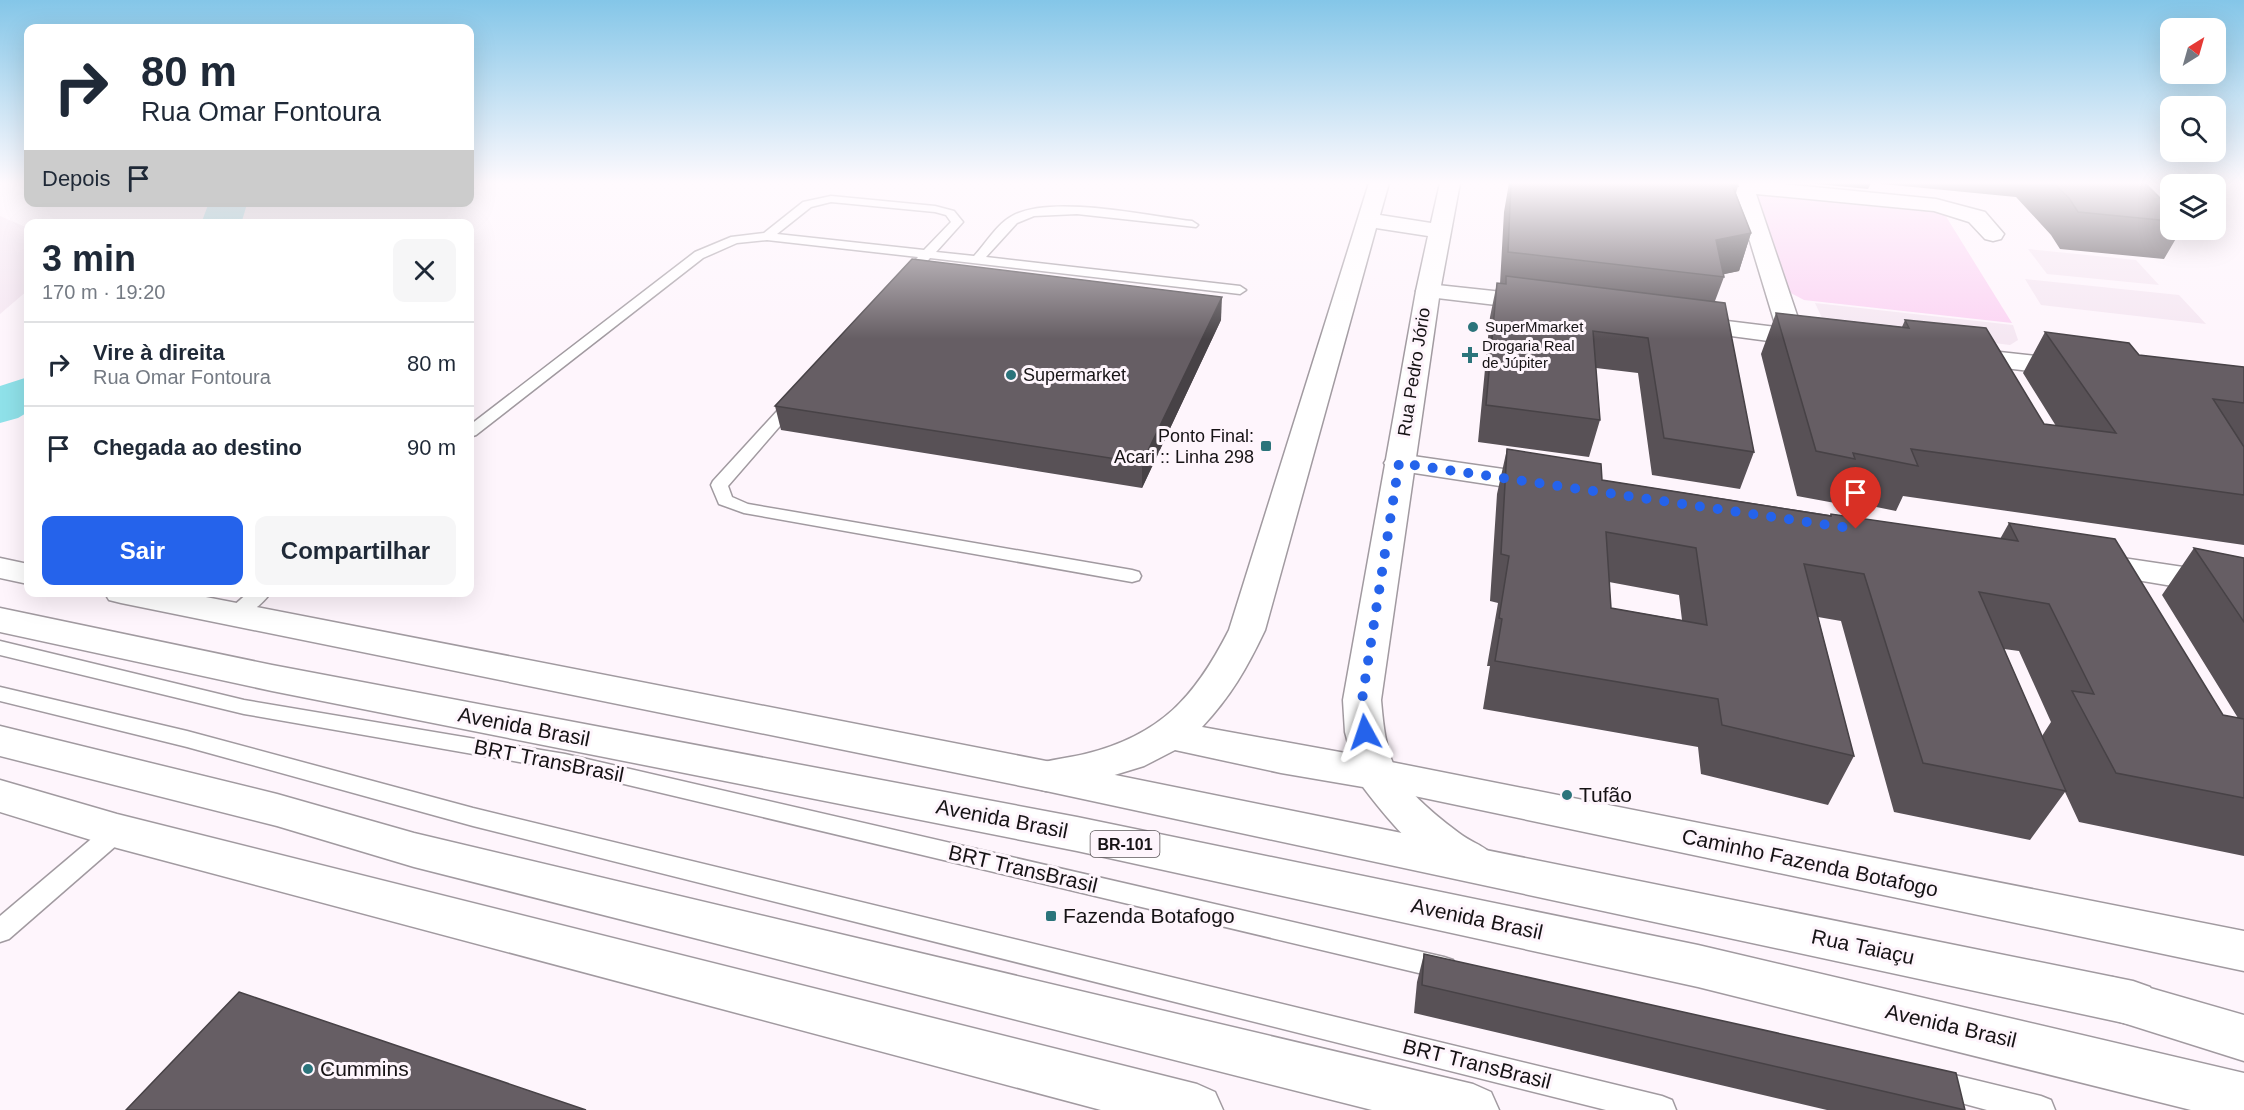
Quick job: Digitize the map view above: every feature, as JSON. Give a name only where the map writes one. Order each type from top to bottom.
[{"type":"main road","points":[[1046,776],[1085,769],[1130,755],[1171,735],[1210,694],[1225,674],[1247,630],[1301,440],[1363,235]]},
{"type":"main road","name":"Rua Pedro Jório","points":[[1440,235],[1428,291],[1399,463],[1362,700],[1365,732],[1376,774],[1406,813],[1446,847],[1482,868]]},
{"type":"main road","points":[[1759,235],[1791,336]]},
{"type":"main road","points":[[1428,291],[1560,306]]},
{"type":"main road","points":[[1664,320],[1839,342]]},
{"type":"main road","points":[[1945,354],[2098,371]]},
{"type":"main road","points":[[1399,463],[1574,488]]},
{"type":"main road","points":[[2062,559],[2244,587]]},
{"type":"main road","points":[[0,567],[24,573]]},
{"type":"main road","points":[[179,597],[248,603],[1482,868]]},
{"type":"main road","name":"Avenida Brasil","points":[[0,620],[261,676],[1077,834],[1687,963],[2244,1098]]},
{"type":"main road","name":"Caminho Fazenda Botafogo","points":[[1171,735],[1258,754],[1376,774],[2244,951]]},
{"type":"main road","points":[[0,741],[277,810],[414,850],[1473,1110]]},
{"type":"main road","points":[[0,796],[117,831],[1197,1110]]},
{"type":"main road","name":"Rua Taiaçu","points":[[1482,868],[2244,1025]]},
{"type":"main road","points":[[2112,999],[2244,1038]]},
{"type":"lane","points":[[894,290],[945,235]]},
{"type":"lane","points":[[977,261],[1001,235]]},
{"type":"lane","points":[[474,429],[699,255],[735,240],[767,237],[1240,290]]},
{"type":"lane","points":[[806,387],[719,484],[725,500],[744,508],[1132,576]]},
{"type":"lane","name":"BRT TransBrasil","points":[[0,648],[244,707],[565,762],[1467,974]]},
{"type":"lane","name":"BRT TransBrasil","points":[[0,694],[187,740],[473,817],[1662,1110]]},
{"type":"lane","points":[[0,931],[117,831]]},
{"type":"lane","points":[[1913,1078],[2041,1110]]},
{"type":"shaded area","points":[[0,235],[24,235],[24,293],[0,314]]},
{"type":"shaded area","points":[[1767,235],[1957,235],[2012,323],[1804,300],[1787,291]]},
{"type":"shaded area","points":[[2028,249],[2136,260],[2159,285],[2047,274]]},
{"type":"shaded area","points":[[2025,279],[2179,295],[2206,324],[2041,305]]},
{"type":"shaded area","points":[[1815,303],[2013,325],[2018,340],[2010,345],[1824,322]]},
{"type":"building","points":[[1509,235],[1742,235],[1716,240],[1724,277],[1508,252]]},
{"type":"building","name":"Supermarket","points":[[912,259],[1222,297],[1142,463],[775,406]]},
{"type":"building","points":[[1506,276],[1725,303],[1754,452],[1664,438],[1648,338],[1593,331],[1600,420],[1486,405],[1497,283],[1506,284]]},
{"type":"building","points":[[1776,313],[1909,328],[1905,320],[1986,328],[2044,424],[2116,433],[2045,332],[2129,343],[2139,355],[2244,367],[2244,403],[2213,399],[2244,447],[2244,495],[1911,449],[1918,466],[1853,453],[1855,459],[1816,451]]},
{"type":"building","points":[[1507,449],[1601,464],[1602,480],[1831,516],[1831,514],[2018,541],[2009,523],[2115,539],[2223,715],[2244,719],[2244,798],[2116,773],[2072,691],[2094,694],[2049,604],[1979,592],[2066,791],[1923,763],[1864,574],[1804,564],[1854,756],[1722,725],[1718,699],[1495,661],[1509,556],[1501,554]],"holes":[[[1606,532],[1696,548],[1707,625],[1611,608]]]},
{"type":"building","points":[[2194,548],[2244,558],[2244,622]]},
{"type":"building","points":[[1424,954],[1956,1073],[1965,1110],[1422,985]]},
{"type":"building","points":[[239,992],[586,1110],[126,1110]]},
{"type":"waterway","points":[[0,407],[24,394]]},
{"type":"place","name":"SuperMmarket","points":[[1473,327]]},
{"type":"place","name":"Drogaria Real de Júpiter","points":[[1470,355]]},
{"type":"place","name":"Supermarket","points":[[1011,375]]},
{"type":"place","name":"Ponto Final: Acari :: Linha 298","points":[[1266,446]]},
{"type":"place","name":"Tufão","points":[[1567,795]]},
{"type":"place","name":"Fazenda Botafogo","points":[[1051,916]]},
{"type":"place","name":"Cummins","points":[[308,1069]]},
{"type":"route","points":[[1365,732],[1362,700],[1399,463],[1856,529]]}]
